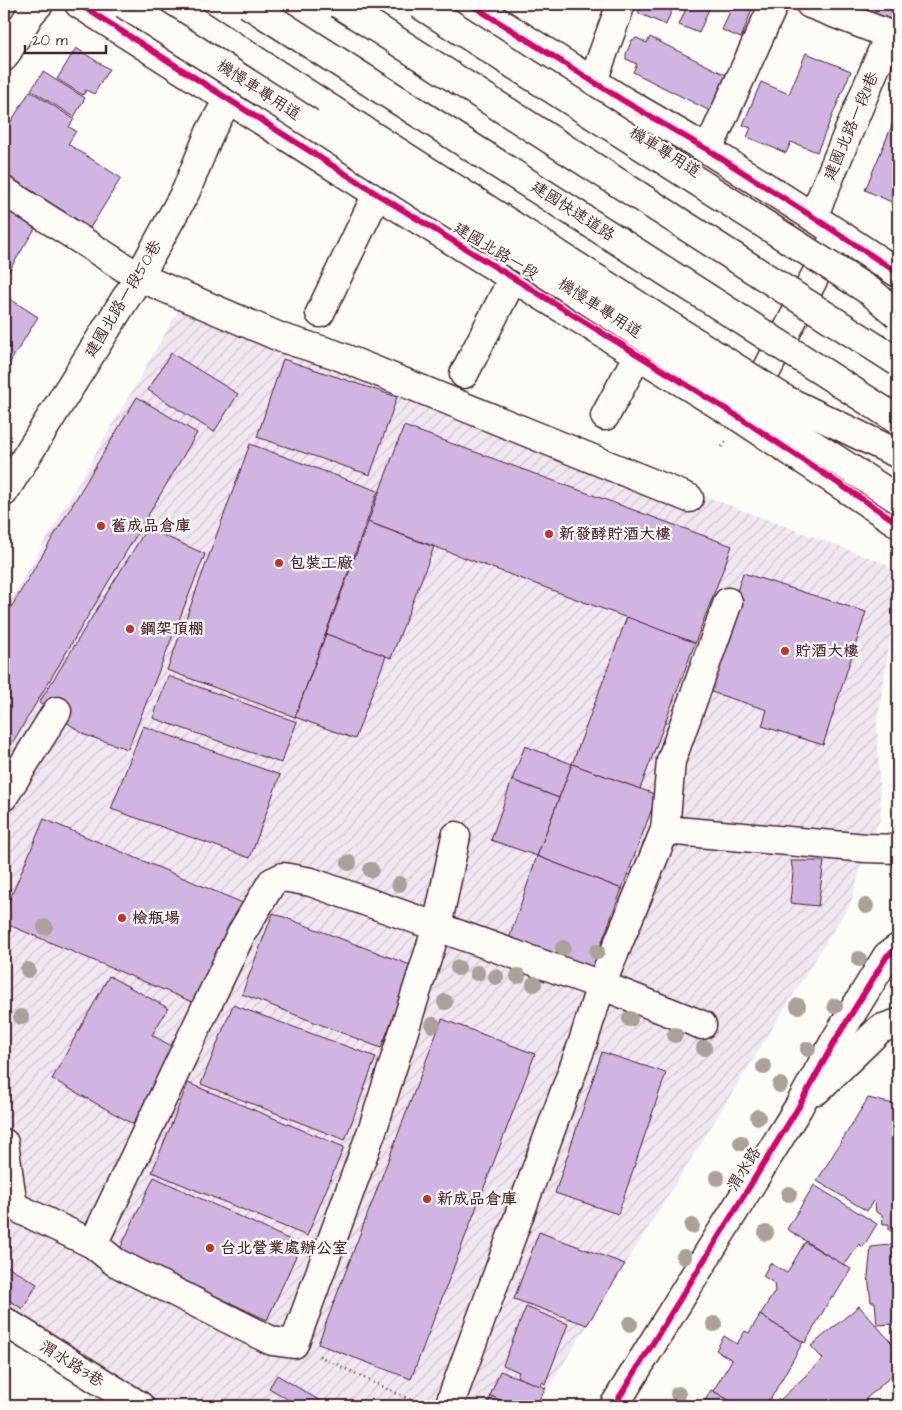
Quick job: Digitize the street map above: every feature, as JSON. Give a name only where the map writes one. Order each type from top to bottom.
[{"type":"main road","points":[[4,57],[30,14],[40,4]]},
{"type":"main road","name":"建國北路一段","points":[[79,4],[377,194],[742,419],[898,523]]},
{"type":"main road","name":"機慢車專用道","points":[[124,4],[898,499]]},
{"type":"main road","points":[[168,4],[786,400],[898,454]]},
{"type":"main road","name":"建國快速道路","points":[[248,4],[898,420]]},
{"type":"main road","points":[[339,4],[898,362]]},
{"type":"main road","points":[[420,4],[871,292],[898,314]]},
{"type":"main road","name":"機車專用道","points":[[430,4],[832,256],[898,305]]},
{"type":"main road","points":[[470,4],[624,101],[708,150],[813,216],[898,273]]},
{"type":"main road","points":[[593,81],[621,4]]},
{"type":"main road","points":[[708,150],[774,4]]},
{"type":"main road","points":[[810,4],[894,37]]},
{"type":"main road","name":"建國北路一段11巷","points":[[813,216],[894,37]]},
{"type":"main road","name":"建國北路一段50巷","points":[[4,492],[139,277],[186,191],[210,132],[229,98]]},
{"type":"main road","points":[[4,192],[139,277],[282,338],[334,354],[689,498]]},
{"type":"main road","points":[[320,313],[377,194]]},
{"type":"main road","points":[[742,419],[837,233]]},
{"type":"main road","points":[[464,374],[513,278]]},
{"type":"main road","points":[[605,416],[638,355]]},
{"type":"main road","points":[[449,1406],[582,1044],[601,985],[665,830],[671,761],[728,602]]},
{"type":"main road","points":[[4,796],[57,710]]},
{"type":"main road","points":[[665,830],[866,848],[898,849]]},
{"type":"main road","points":[[4,1143],[13,1206],[93,1244],[115,1262],[272,1341],[294,1344],[374,1125],[437,927],[456,836]]},
{"type":"main road","points":[[93,1244],[241,934],[272,882],[283,877],[311,882],[601,985],[702,1025]]},
{"type":"main road","name":"渭水路","points":[[614,1406],[798,1108],[836,1039],[887,956],[898,948]]},
{"type":"main road","name":"渭水路","points":[[798,1108],[880,1029],[898,1024]]},
{"type":"main road","name":"渭水路3巷","points":[[4,1321],[140,1406]]},
{"type":"path","points":[[294,1344],[412,1402],[425,1406]]},
{"type":"shaded area","points":[[184,301],[886,564],[898,584],[877,724],[881,818],[866,848],[851,902],[537,1406],[166,1406],[4,1308],[4,612]]},
{"type":"building","points":[[642,4],[674,4],[666,25],[638,13]]},
{"type":"building","points":[[688,4],[711,4],[699,33],[679,25]]},
{"type":"building","points":[[733,4],[754,4],[741,38],[722,30]]},
{"type":"building","points":[[862,4],[898,4],[898,22],[861,8]]},
{"type":"building","points":[[650,37],[728,76],[710,111],[633,72],[637,64],[626,59],[626,54],[632,40],[637,38],[647,43]]},
{"type":"building","points":[[76,48],[109,69],[94,94],[86,90],[83,95],[57,79]]},
{"type":"building","points":[[806,53],[851,71],[817,152],[791,142],[786,153],[747,137],[751,128],[743,125],[761,82],[789,94]]},
{"type":"building","points":[[43,72],[85,98],[74,117],[31,90]]},
{"type":"building","points":[[30,91],[74,119],[69,127],[76,131],[68,144],[121,178],[90,228],[4,173],[4,133]]},
{"type":"building","points":[[898,111],[898,205],[865,190]]},
{"type":"building","points":[[4,207],[36,227],[4,279]]},
{"type":"building","points":[[4,295],[38,317],[4,372]]},
{"type":"building","points":[[171,353],[238,394],[214,432],[148,390]]},
{"type":"building","points":[[283,359],[397,397],[370,475],[257,437]]},
{"type":"building","name":"舊成品倉庫","points":[[137,397],[197,433],[4,757],[4,619]]},
{"type":"building","name":"新發酵貯酒大樓","points":[[404,426],[732,546],[695,643],[368,522]]},
{"type":"building","name":"包裝工廠","points":[[250,444],[378,491],[295,717],[167,670]]},
{"type":"building","points":[[368,522],[434,547],[391,658],[326,634]]},
{"type":"building","name":"鋼架頂棚","points":[[147,528],[205,554],[128,749],[85,735],[39,703]]},
{"type":"building","name":"貯酒大樓","points":[[743,573],[866,612],[823,745],[762,726],[767,710],[705,690]]},
{"type":"building","points":[[627,617],[695,643],[640,789],[572,764]]},
{"type":"building","points":[[326,634],[386,656],[355,739],[295,717]]},
{"type":"building","points":[[168,676],[297,722],[281,763],[153,718]]},
{"type":"building","points":[[143,726],[280,775],[250,858],[111,809]]},
{"type":"building","points":[[525,746],[572,764],[559,798],[512,780]]},
{"type":"building","points":[[572,764],[657,795],[622,889],[537,856]]},
{"type":"building","points":[[512,780],[559,798],[537,856],[491,840]]},
{"type":"building","name":"檢瓶場","points":[[44,819],[245,904],[202,1006],[4,923],[4,913]]},
{"type":"building","points":[[537,856],[622,889],[592,968],[509,939]]},
{"type":"building","points":[[791,861],[824,861],[818,906],[790,903],[793,872]]},
{"type":"building","points":[[273,913],[413,966],[381,1048],[242,994]]},
{"type":"building","points":[[109,976],[168,1008],[152,1035],[175,1048],[133,1124],[52,1079]]},
{"type":"building","points":[[233,1005],[376,1057],[345,1140],[201,1084]]},
{"type":"building","name":"新成品倉庫","points":[[442,1019],[535,1054],[411,1379],[318,1344]]},
{"type":"building","points":[[602,1052],[666,1073],[618,1214],[555,1193]]},
{"type":"building","points":[[188,1083],[344,1147],[307,1236],[152,1172]]},
{"type":"building","points":[[868,1098],[898,1105],[898,1234],[889,1230],[889,1224],[883,1224],[882,1215],[876,1212],[873,1201],[867,1211],[817,1181]]},
{"type":"building","name":"台北營業處辦公室","points":[[154,1177],[301,1245],[267,1320],[119,1251]]},
{"type":"building","points":[[814,1185],[877,1224],[863,1247],[859,1244],[843,1265],[787,1229]]},
{"type":"building","points":[[539,1232],[625,1264],[587,1325],[514,1299]]},
{"type":"building","points":[[805,1242],[851,1269],[834,1297],[832,1296],[805,1343],[760,1315],[775,1291],[774,1283],[763,1276],[770,1263],[787,1273]]},
{"type":"building","points":[[898,1244],[898,1349],[894,1324],[877,1325],[875,1302],[871,1302],[868,1276],[871,1247]]},
{"type":"building","points":[[4,1264],[37,1284],[23,1309],[4,1297]]},
{"type":"building","points":[[859,1306],[898,1350],[898,1370],[858,1406],[782,1406],[778,1402],[823,1359],[811,1346]]},
{"type":"building","points":[[526,1307],[568,1324],[545,1384],[542,1382],[540,1386],[517,1377],[519,1372],[503,1365]]},
{"type":"building","points":[[760,1315],[803,1342],[770,1400],[768,1399],[763,1406],[739,1406],[713,1391],[732,1360],[716,1350],[724,1336],[737,1344],[745,1331],[749,1333]]},
{"type":"building","points":[[500,1371],[546,1388],[535,1406],[515,1406],[490,1396]]},
{"type":"building","points":[[277,1375],[322,1402],[319,1406],[299,1406],[269,1388]]},
{"type":"building","points":[[711,1390],[713,1391],[739,1406],[702,1406]]},
{"type":"building","points":[[491,1396],[509,1404],[508,1406],[487,1406]]},
{"type":"cycle path","points":[[79,4],[377,194],[742,419],[898,523]]},
{"type":"cycle path","points":[[470,4],[624,101],[708,150],[898,273]]},
{"type":"cycle path","points":[[614,1406],[798,1108],[836,1039],[887,956],[898,948]]},
{"type":"place","name":"舊成品倉庫","points":[[101,526]]},
{"type":"place","name":"新發酵貯酒大樓","points":[[549,534]]},
{"type":"place","name":"包裝工廠","points":[[279,563]]},
{"type":"place","name":"鋼架頂棚","points":[[130,629]]},
{"type":"place","name":"貯酒大樓","points":[[785,651]]},
{"type":"place","name":"檢瓶場","points":[[122,918]]},
{"type":"place","name":"新成品倉庫","points":[[427,1199]]},
{"type":"place","name":"台北營業處辦公室","points":[[210,1248]]}]
